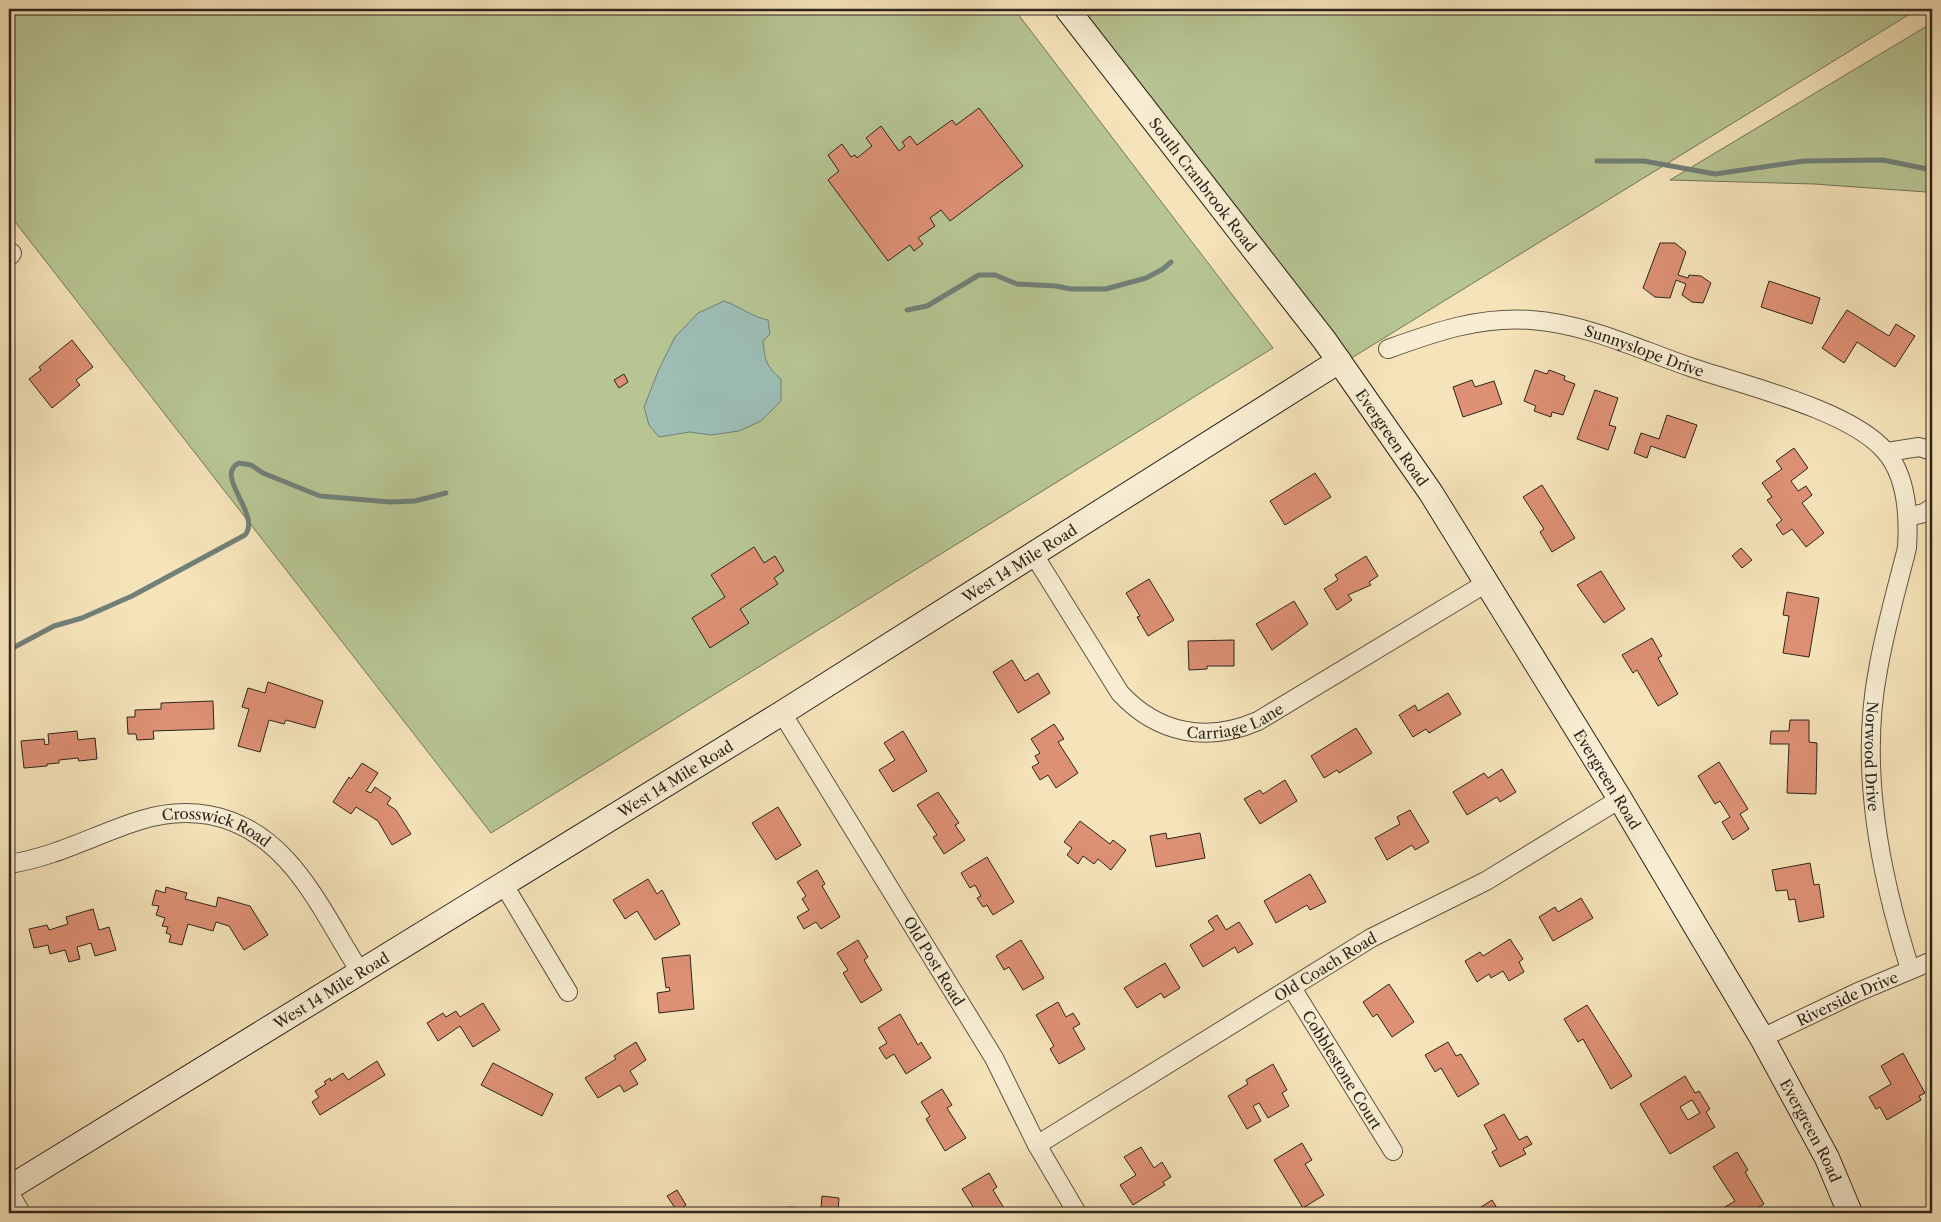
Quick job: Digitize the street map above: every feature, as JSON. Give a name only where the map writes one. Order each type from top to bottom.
[{"type":"street","name":"South Cranbrook Road","points":[[1067,9],[1339,361]]},
{"type":"street","name":"Sunnyslope Drive","points":[[1388,348],[1434,333],[1482,321],[1530,320],[1571,326],[1624,342],[1682,364],[1806,405],[1866,433],[1887,452],[1902,484]]},
{"type":"street","name":"West 14 Mile Road","points":[[9,1188],[782,713],[1034,556],[1339,361]]},
{"type":"street","name":"Evergreen Road","points":[[1339,361],[1431,493],[1488,582],[1620,799],[1762,1038],[1827,1158],[1850,1213]]},
{"type":"street","points":[[1887,452],[1919,447],[1932,451]]},
{"type":"street","name":"Norwood Drive","points":[[1902,484],[1908,517],[1907,548],[1878,670],[1871,752],[1873,796],[1886,879],[1894,919],[1910,969]]},
{"type":"street","points":[[1908,517],[1924,513],[1932,508]]},
{"type":"street","name":"Carriage Lane","points":[[1034,556],[1120,693],[1131,705],[1160,724],[1190,733],[1222,732],[1242,728],[1258,721],[1488,582]]},
{"type":"street","name":"Old Post Road","points":[[782,713],[981,1034],[1037,1146],[1077,1213]]},
{"type":"street","name":"Old Coach Road","points":[[1037,1146],[1371,938],[1493,876],[1620,799]]},
{"type":"street","name":"Crosswick Road","points":[[9,864],[43,857],[143,819],[168,814],[204,814],[234,822],[260,835],[286,858],[300,876],[361,973]]},
{"type":"street","points":[[504,885],[568,992]]},
{"type":"street","name":"Riverside Drive","points":[[1762,1038],[1849,996],[1932,961]]},
{"type":"street","name":"Cobblestone Court","points":[[1292,988],[1393,1151]]},
{"type":"street","points":[[9,1192],[21,1213]]},
{"type":"green space","points":[[9,9],[1014,9],[1273,348],[491,833],[9,214]]},
{"type":"green space","points":[[1076,9],[1918,9],[1345,362]]},
{"type":"green space","points":[[1932,23],[1932,196],[1926,192],[1814,184],[1670,180]]},
{"type":"water","points":[[724,301],[768,320],[770,334],[763,341],[765,354],[769,367],[781,379],[781,401],[761,421],[739,431],[711,435],[690,432],[659,437],[649,425],[644,407],[659,369],[675,337],[698,313]]},
{"type":"building","points":[[979,108],[1023,166],[950,221],[941,210],[930,218],[935,226],[918,238],[923,244],[914,251],[910,245],[888,261],[828,180],[839,171],[828,155],[842,144],[851,157],[855,155],[857,158],[872,146],[866,138],[881,126],[899,151],[905,146],[902,142],[910,136],[917,145],[952,120],[956,125]]},
{"type":"building","points":[[1660,243],[1675,243],[1686,252],[1678,275],[1688,278],[1689,275],[1701,276],[1711,283],[1703,303],[1692,302],[1682,295],[1686,284],[1676,280],[1670,298],[1655,297],[1643,288]]},
{"type":"building","points":[[1769,281],[1820,298],[1812,324],[1761,307]]},
{"type":"building","points":[[1847,310],[1889,336],[1896,324],[1915,336],[1895,367],[1857,342],[1844,363],[1822,348]]},
{"type":"building","points":[[72,340],[93,367],[76,380],[80,385],[52,408],[29,379],[41,370],[39,367]]},
{"type":"building","points":[[1535,370],[1547,374],[1549,370],[1565,376],[1564,380],[1575,384],[1563,415],[1552,412],[1551,417],[1534,411],[1536,406],[1524,401]]},
{"type":"building","points":[[624,374],[628,382],[619,388],[614,380]]},
{"type":"building","points":[[1472,380],[1475,387],[1494,381],[1502,404],[1463,417],[1453,387]]},
{"type":"building","points":[[1595,390],[1618,398],[1609,425],[1616,427],[1608,450],[1577,439]]},
{"type":"building","points":[[1667,415],[1697,425],[1685,458],[1651,446],[1647,458],[1634,453],[1641,433],[1659,439]]},
{"type":"building","points":[[1794,448],[1808,468],[1791,481],[1798,491],[1806,486],[1812,495],[1802,503],[1824,533],[1806,547],[1792,529],[1783,535],[1776,525],[1782,520],[1767,500],[1772,497],[1762,483],[1782,469],[1776,461]]},
{"type":"building","points":[[1315,473],[1331,497],[1285,525],[1270,501]]},
{"type":"building","points":[[1542,485],[1575,538],[1552,552],[1540,532],[1544,529],[1523,497]]},
{"type":"building","points":[[754,547],[764,563],[775,556],[784,571],[774,578],[778,584],[740,609],[749,623],[710,648],[692,618],[725,597],[711,575]]},
{"type":"building","points":[[1741,548],[1752,560],[1742,568],[1732,556]]},
{"type":"building","points":[[1366,556],[1378,576],[1369,582],[1371,585],[1348,595],[1352,600],[1337,610],[1324,589],[1338,580],[1335,575]]},
{"type":"building","points":[[1601,571],[1625,609],[1604,623],[1577,585]]},
{"type":"building","points":[[1149,579],[1174,620],[1148,636],[1137,617],[1140,616],[1126,593]]},
{"type":"building","points":[[1787,592],[1819,598],[1809,657],[1783,653],[1789,616],[1783,615]]},
{"type":"building","points":[[1294,601],[1308,624],[1272,650],[1256,624]]},
{"type":"building","points":[[1652,638],[1662,656],[1658,658],[1678,694],[1658,706],[1637,670],[1633,673],[1622,655]]},
{"type":"building","points":[[1234,640],[1234,666],[1207,666],[1207,669],[1189,670],[1188,641]]},
{"type":"building","points":[[1012,660],[1025,681],[1038,673],[1050,693],[1018,713],[993,672]]},
{"type":"building","points":[[268,682],[323,701],[315,728],[286,720],[284,724],[269,720],[260,752],[238,746],[249,709],[242,707],[248,688],[265,693]]},
{"type":"building","points":[[1448,693],[1461,714],[1429,733],[1426,729],[1413,737],[1399,715],[1415,705],[1418,711]]},
{"type":"building","points":[[213,701],[214,729],[153,731],[154,739],[137,740],[136,734],[128,734],[127,717],[135,717],[135,710],[161,709],[161,703]]},
{"type":"building","points":[[1790,720],[1809,720],[1809,742],[1817,743],[1816,794],[1787,793],[1789,744],[1770,744],[1771,731],[1789,731]]},
{"type":"building","points":[[1054,724],[1064,739],[1058,742],[1078,773],[1056,788],[1048,775],[1040,780],[1032,767],[1039,763],[1035,756],[1040,753],[1031,739]]},
{"type":"building","points":[[1356,728],[1372,753],[1339,773],[1337,770],[1324,778],[1311,756]]},
{"type":"building","points":[[77,731],[78,740],[95,738],[97,759],[79,761],[78,758],[59,760],[59,763],[47,764],[47,766],[24,768],[21,741],[44,739],[45,745],[49,744],[48,734]]},
{"type":"building","points":[[903,731],[927,771],[893,792],[879,770],[895,760],[884,743]]},
{"type":"building","points":[[1719,762],[1748,809],[1740,814],[1749,829],[1733,840],[1722,822],[1730,817],[1720,801],[1715,804],[1698,776]]},
{"type":"building","points":[[362,763],[378,773],[366,791],[371,793],[375,787],[391,798],[387,804],[396,810],[411,834],[392,845],[378,821],[356,807],[351,814],[333,802],[349,777],[351,779]]},
{"type":"building","points":[[1502,769],[1516,792],[1500,802],[1497,797],[1467,815],[1453,792],[1484,773],[1488,778]]},
{"type":"building","points":[[1932,773],[1932,792],[1931,792],[1928,774]]},
{"type":"building","points":[[1285,780],[1297,801],[1260,824],[1244,799],[1260,790],[1263,794]]},
{"type":"building","points":[[938,792],[959,823],[955,825],[965,840],[944,854],[933,837],[937,835],[917,805]]},
{"type":"building","points":[[778,807],[801,845],[776,860],[752,823]]},
{"type":"building","points":[[1410,810],[1429,842],[1415,850],[1412,845],[1387,860],[1375,838],[1400,824],[1397,817]]},
{"type":"building","points":[[1080,821],[1110,844],[1113,840],[1126,850],[1111,870],[1098,859],[1094,864],[1083,856],[1078,864],[1067,855],[1072,848],[1064,842]]},
{"type":"building","points":[[1166,833],[1167,839],[1200,833],[1205,858],[1156,867],[1150,836]]},
{"type":"building","points":[[987,857],[1014,902],[993,915],[987,905],[983,907],[977,898],[981,896],[975,885],[970,888],[961,873]]},
{"type":"building","points":[[1810,863],[1814,885],[1819,884],[1824,917],[1799,922],[1795,899],[1789,900],[1787,890],[1776,891],[1772,870]]},
{"type":"building","points":[[817,870],[825,884],[822,886],[840,917],[821,929],[816,922],[804,929],[797,917],[809,910],[802,899],[806,896],[797,882]]},
{"type":"building","points":[[1310,874],[1326,902],[1310,910],[1307,905],[1276,923],[1264,901]]},
{"type":"building","points":[[648,879],[657,894],[662,890],[680,924],[655,940],[637,911],[625,919],[613,900]]},
{"type":"building","points":[[166,887],[187,893],[185,899],[216,907],[218,897],[250,906],[268,935],[244,950],[229,926],[216,922],[213,931],[188,924],[182,945],[169,942],[171,935],[166,933],[168,927],[162,926],[165,918],[156,915],[159,906],[152,905],[156,890],[165,893]]},
{"type":"building","points":[[1581,898],[1593,918],[1553,941],[1539,917],[1555,907],[1558,912]]},
{"type":"building","points":[[93,909],[99,930],[109,927],[116,950],[95,956],[91,943],[77,947],[80,959],[69,962],[65,950],[50,954],[48,945],[34,948],[29,929],[47,925],[49,930],[68,924],[66,917]]},
{"type":"building","points":[[1217,915],[1226,930],[1239,922],[1253,944],[1238,953],[1235,947],[1203,967],[1190,945],[1214,930],[1208,921]]},
{"type":"building","points":[[1510,939],[1523,959],[1519,962],[1524,972],[1509,981],[1503,971],[1491,978],[1489,974],[1477,982],[1465,961],[1480,952],[1483,956]]},
{"type":"building","points":[[858,940],[868,957],[864,960],[882,990],[861,1003],[843,973],[848,970],[837,953]]},
{"type":"building","points":[[1021,940],[1044,978],[1023,990],[1009,967],[1004,970],[996,956]]},
{"type":"building","points":[[690,955],[694,1009],[659,1013],[657,993],[670,991],[669,987],[666,988],[662,958]]},
{"type":"building","points":[[1165,963],[1180,988],[1164,998],[1161,993],[1137,1008],[1124,988]]},
{"type":"building","points":[[1389,984],[1414,1022],[1392,1037],[1377,1014],[1373,1017],[1363,1002]]},
{"type":"building","points":[[1058,1002],[1066,1017],[1073,1013],[1080,1024],[1073,1028],[1085,1049],[1059,1064],[1050,1049],[1054,1046],[1036,1015]]},
{"type":"building","points":[[483,1003],[500,1030],[473,1047],[460,1026],[438,1041],[427,1023],[443,1013],[446,1017],[456,1011],[460,1017]]},
{"type":"building","points":[[1587,1005],[1632,1076],[1611,1089],[1583,1039],[1578,1042],[1564,1019]]},
{"type":"building","points":[[900,1014],[918,1045],[921,1042],[931,1058],[906,1074],[894,1054],[886,1059],[879,1048],[887,1043],[878,1028]]},
{"type":"building","points":[[636,1042],[646,1060],[630,1071],[638,1084],[624,1092],[620,1085],[598,1098],[585,1078],[616,1059],[614,1056]]},
{"type":"building","points":[[1448,1042],[1456,1056],[1461,1054],[1479,1084],[1458,1097],[1441,1068],[1435,1072],[1425,1055]]},
{"type":"building","points":[[1903,1053],[1925,1093],[1919,1096],[1921,1100],[1887,1120],[1880,1107],[1876,1109],[1869,1097],[1891,1084],[1881,1066]]},
{"type":"building","points":[[377,1061],[385,1075],[320,1115],[312,1102],[319,1097],[315,1091],[326,1084],[324,1082],[330,1078],[331,1081],[343,1073],[348,1080]]},
{"type":"building","points":[[493,1063],[553,1094],[542,1116],[481,1085]]},
{"type":"building","points":[[1273,1064],[1287,1090],[1282,1093],[1289,1106],[1268,1118],[1259,1103],[1253,1106],[1261,1121],[1247,1129],[1228,1096],[1248,1084],[1246,1080]]},
{"type":"building","points":[[1685,1076],[1695,1093],[1699,1091],[1710,1109],[1706,1112],[1715,1127],[1670,1154],[1640,1104]],"holes":[[[1692,1100],[1700,1113],[1688,1120],[1680,1107]]]},
{"type":"building","points":[[942,1089],[952,1105],[947,1108],[966,1138],[945,1151],[926,1119],[930,1116],[921,1102]]},
{"type":"building","points":[[1504,1114],[1519,1140],[1527,1136],[1532,1144],[1523,1149],[1526,1154],[1500,1167],[1492,1152],[1497,1149],[1484,1125]]},
{"type":"building","points":[[1302,1143],[1312,1160],[1305,1164],[1324,1195],[1303,1208],[1274,1160]]},
{"type":"building","points":[[1141,1147],[1154,1168],[1162,1162],[1171,1177],[1163,1182],[1165,1185],[1133,1205],[1120,1185],[1136,1175],[1124,1157]]},
{"type":"building","points":[[1737,1152],[1748,1170],[1745,1172],[1764,1204],[1748,1213],[1715,1213],[1735,1201],[1713,1167]]},
{"type":"building","points":[[989,1173],[997,1187],[993,1190],[1007,1213],[977,1213],[962,1189]]},
{"type":"building","points":[[677,1190],[686,1205],[677,1211],[667,1196]]},
{"type":"building","points":[[822,1196],[839,1198],[838,1211],[858,1213],[788,1213],[788,1207],[821,1209]]},
{"type":"building","points":[[1492,1200],[1500,1213],[1480,1213],[1478,1209]]},
{"type":"waterway","points":[[1597,161],[1644,161],[1715,174],[1804,161],[1883,160],[1932,170]]},
{"type":"waterway","points":[[907,310],[927,306],[979,275],[995,275],[1017,284],[1056,286],[1071,289],[1106,289],[1146,278],[1163,269],[1171,262]]},
{"type":"waterway","points":[[9,650],[54,626],[82,618],[132,596],[245,535],[249,527],[248,517],[231,476],[232,469],[239,463],[251,465],[263,473],[320,496],[390,502],[415,501],[446,493]]}]
